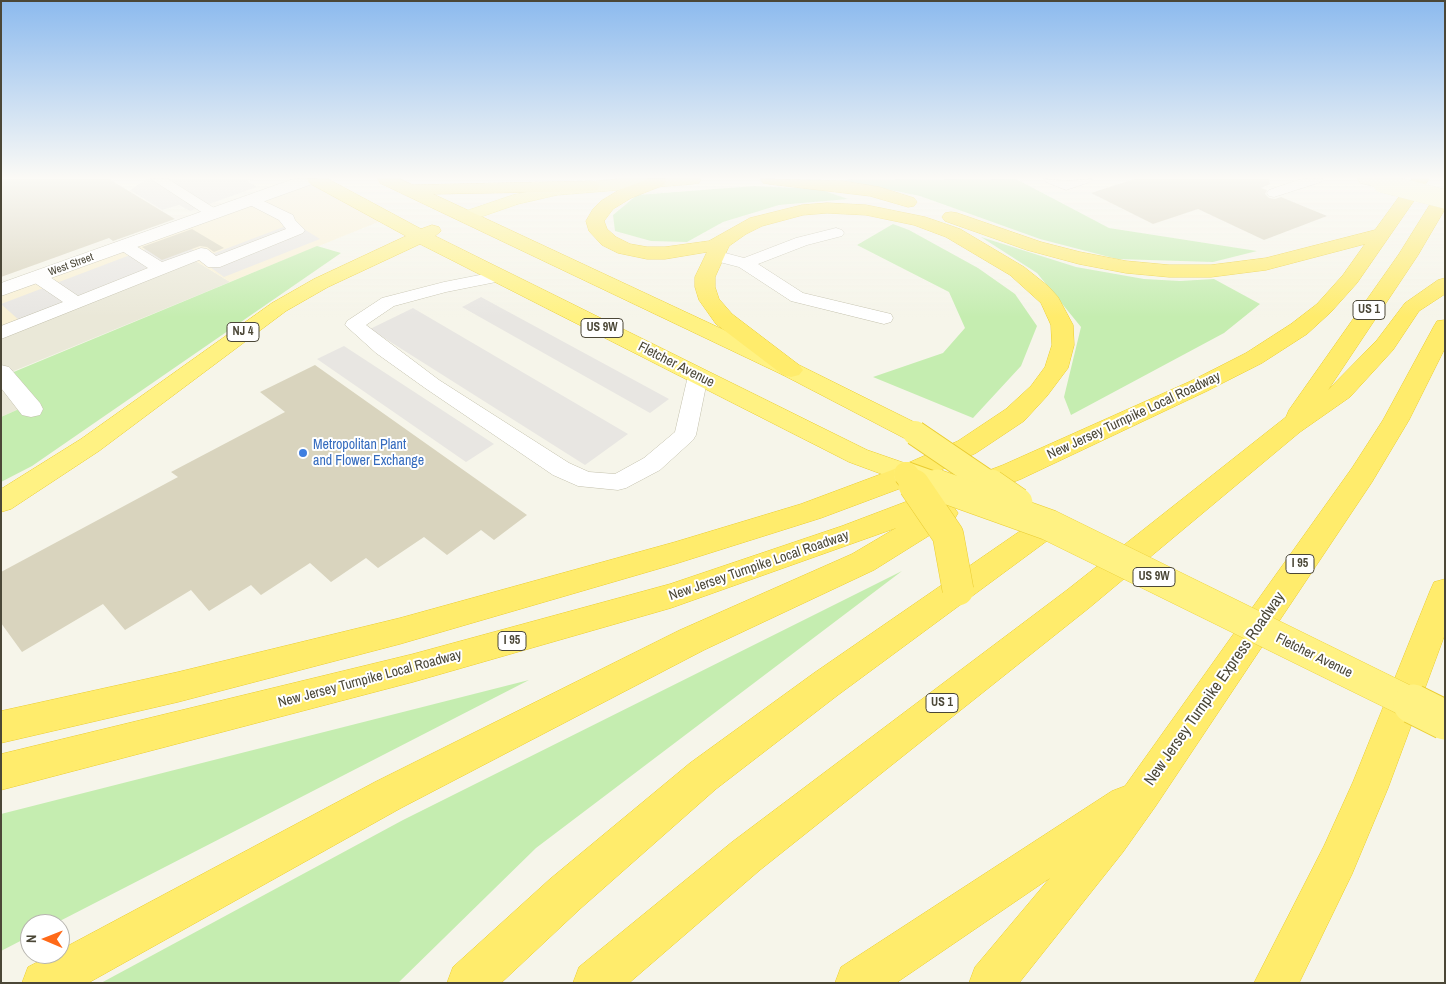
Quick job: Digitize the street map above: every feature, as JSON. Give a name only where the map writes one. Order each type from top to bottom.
[{"type":"highway","name":"Fletcher Avenue","points":[[400,225],[856,455],[1049,525],[1445,720]]},
{"type":"highway","name":"NJ 4","points":[[1,502],[90,445],[279,307],[321,283],[447,225]]},
{"type":"highway","name":"Fletcher Avenue","points":[[483,225],[791,370],[915,433],[1049,525]]},
{"type":"highway","points":[[596,225],[598,232],[609,241],[625,248],[656,254],[717,249]]},
{"type":"highway","points":[[750,225],[739,230],[717,249],[706,272],[706,292],[712,305],[724,319],[791,370]]},
{"type":"highway","points":[[1,727],[187,685],[400,632],[666,556],[820,508],[902,477],[967,447],[987,436],[1028,403],[1048,380],[1061,356],[1064,336],[1062,325],[1051,301],[1041,290],[1017,271],[985,251],[953,234],[929,225]]},
{"type":"highway","points":[[975,225],[1048,250],[1110,265],[1156,270],[1211,271],[1266,264],[1383,234]]},
{"type":"highway","name":"New Jersey Turnpike Local Roadway","points":[[1,772],[187,727],[413,668],[671,596],[844,537],[1012,472],[1186,393],[1248,361],[1285,339],[1333,299],[1358,270],[1389,225]]},
{"type":"highway","name":"US 1","points":[[1291,426],[1408,255],[1426,225]]},
{"type":"highway","name":"US 1","points":[[595,983],[746,856],[1078,599],[1291,426],[1341,392],[1385,345],[1412,307],[1445,284]]},
{"type":"highway","name":"New Jersey Turnpike Express Roadway","points":[[991,983],[1109,838],[1142,794],[1362,475],[1396,420],[1445,326]]},
{"type":"highway","points":[[44,983],[388,795],[692,640],[863,562],[1012,472]]},
{"type":"highway","points":[[906,474],[937,517],[951,544],[958,590]]},
{"type":"highway","points":[[469,983],[572,888],[703,776],[826,684],[1049,525]]},
{"type":"highway","points":[[1276,983],[1338,860],[1369,788],[1445,591]]},
{"type":"highway","points":[[857,983],[1142,794]]},
{"type":"street","name":"West Street","points":[[1,290],[184,225]]},
{"type":"street","points":[[1,372],[31,409]]},
{"type":"lane","points":[[1,333],[201,253],[214,263],[297,230],[291,225]]},
{"type":"lane","points":[[745,264],[802,241],[836,232]]},
{"type":"lane","points":[[125,246],[161,269]]},
{"type":"lane","points":[[717,249],[798,297],[884,318]]},
{"type":"lane","points":[[500,276],[444,287],[388,302],[354,325],[383,349],[432,384],[561,469],[586,480],[618,482],[652,464],[685,435],[698,376]]},
{"type":"lane","points":[[38,277],[76,303]]},
{"type":"shaded area","points":[[182,225],[371,225],[230,282],[194,260],[1,336],[1,290]]},
{"type":"shaded area","points":[[289,225],[297,225],[320,239],[224,277],[199,259]]},
{"type":"shaded area","points":[[175,238],[196,252],[19,320],[1,304]]},
{"type":"shaded area","points":[[194,260],[230,282],[4,375],[28,405],[1,417],[1,336]]},
{"type":"shaded area","points":[[481,297],[669,399],[650,413],[462,307]]},
{"type":"shaded area","points":[[413,308],[628,434],[585,465],[370,329]]},
{"type":"shaded area","points":[[344,346],[494,444],[466,462],[317,359]]},
{"type":"green space","points":[[614,225],[718,225],[687,242],[651,241],[615,231]]},
{"type":"green space","points":[[891,225],[909,230],[978,268],[1015,294],[1037,326],[1021,366],[973,418],[873,377],[943,353],[965,328],[949,292],[857,245]]},
{"type":"green space","points":[[1001,225],[1103,225],[1109,228],[1257,251],[1213,262],[1117,259],[1040,239]]},
{"type":"green space","points":[[981,237],[1076,267],[1144,279],[1180,281],[1214,279],[1260,304],[1224,333],[1071,415],[1064,397],[1081,327],[1037,273]]},
{"type":"green space","points":[[317,246],[341,253],[32,466],[1,482],[1,417],[28,405],[4,376]]},
{"type":"green space","points":[[902,571],[536,848],[398,983],[101,983],[403,820]]},
{"type":"green space","points":[[529,680],[70,916],[70,914],[20,914],[20,941],[1,951],[1,814]]},
{"type":"building","points":[[1,225],[158,225],[113,241],[109,238],[1,277]]},
{"type":"building","points":[[1232,225],[1304,225],[1264,240]]},
{"type":"building","points":[[192,229],[224,248],[214,252],[207,247],[200,246],[162,260],[142,247]]},
{"type":"building","points":[[315,365],[527,515],[494,540],[481,530],[447,555],[424,537],[378,568],[366,558],[331,582],[310,563],[261,595],[251,585],[209,611],[191,590],[125,630],[103,604],[22,652],[1,623],[1,572],[178,477],[171,472],[285,412],[260,392]]},
{"type":"place","name":"Metropolitan Plant and Flower Exchange","points":[[303,453]]}]
